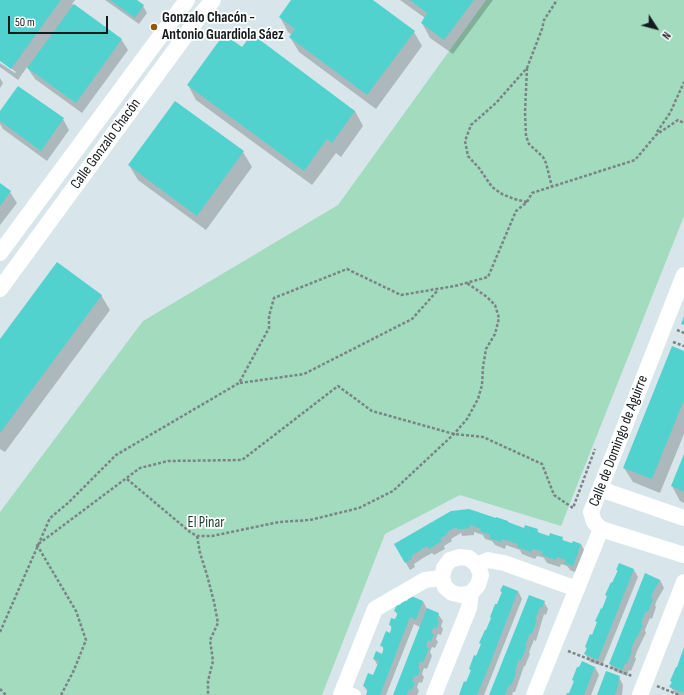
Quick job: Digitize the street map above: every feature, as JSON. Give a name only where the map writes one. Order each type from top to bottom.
[{"type":"street","name":"Calle Gonzalo Chacón","points":[[0,253],[187,0]]},
{"type":"street","name":"Calle Gonzalo Chacón","points":[[0,289],[213,0]]},
{"type":"street","name":"Calle de Domingo de Aguirre","points":[[534,695],[601,529],[594,522],[591,512],[684,275]]},
{"type":"street","points":[[600,488],[684,518]]},
{"type":"street","points":[[601,529],[684,555]]},
{"type":"street","points":[[434,695],[469,608],[471,593],[478,585],[481,575],[477,565],[469,558],[460,557],[450,560],[444,568],[442,578],[445,587],[452,593],[462,595],[471,593]]},
{"type":"street","points":[[477,565],[488,560],[504,563],[577,589]]},
{"type":"street","points":[[346,693],[375,609],[424,580],[442,578]]},
{"type":"street","points":[[642,688],[684,582]]},
{"type":"path","points":[[552,187],[543,157],[529,144],[526,136],[524,112],[527,68],[544,20],[557,0]]},
{"type":"path","points":[[527,68],[496,103],[471,125],[465,141],[468,156],[479,168],[492,187],[502,194],[514,199],[528,202]]},
{"type":"path","points":[[240,383],[269,328],[269,316],[274,298],[347,269],[401,295],[467,283],[488,277],[516,211],[528,202],[532,193],[635,160],[656,134],[670,113],[684,82]]},
{"type":"path","points":[[656,134],[678,120],[684,123]]},
{"type":"path","points":[[127,479],[190,532],[197,536],[212,536],[279,522],[310,520],[359,508],[393,491],[454,434],[467,419],[478,399],[482,385],[486,349],[495,334],[499,318],[495,305],[487,297],[467,283]]},
{"type":"path","points":[[0,632],[50,518],[68,503],[116,455],[240,383],[304,374],[412,319],[438,289]]},
{"type":"path","points":[[669,340],[684,346]]},
{"type":"path","points":[[38,545],[140,468],[168,461],[242,460],[338,386],[372,411],[454,434],[483,437],[542,464],[554,495],[573,508],[595,449]]},
{"type":"path","points":[[197,536],[200,553],[214,602],[218,624],[210,640],[213,660],[208,681],[208,695]]},
{"type":"path","points":[[38,545],[76,611],[86,640],[74,670],[61,695]]},
{"type":"path","points":[[565,658],[568,651],[642,688],[679,695]]},
{"type":"path","points":[[0,689],[6,695]]},
{"type":"green space","name":"El Pinar","points":[[486,0],[684,0],[684,216],[561,526],[460,495],[385,534],[322,695],[0,695],[0,512],[143,321],[338,205]]},
{"type":"building","points":[[0,0],[61,0],[11,69],[0,61]]},
{"type":"building","points":[[110,0],[137,0],[144,5],[135,18]]},
{"type":"building","points":[[291,0],[373,0],[415,31],[367,95],[289,37],[295,29],[279,17]]},
{"type":"building","points":[[410,0],[474,0],[444,40],[421,23],[427,13]]},
{"type":"building","points":[[74,4],[122,39],[76,103],[27,68]]},
{"type":"building","points":[[224,34],[242,47],[252,34],[355,111],[332,143],[327,139],[304,171],[187,85]]},
{"type":"building","points":[[18,86],[64,118],[41,151],[0,121],[0,111]]},
{"type":"building","points":[[175,101],[244,151],[197,216],[128,165]]},
{"type":"building","points":[[0,183],[11,191],[0,206]]},
{"type":"building","points":[[57,262],[102,295],[0,433],[0,339]]},
{"type":"building","points":[[684,316],[684,325],[681,324]]},
{"type":"building","points":[[672,346],[684,351],[684,400],[652,479],[623,468]]},
{"type":"building","points":[[684,454],[684,492],[671,486]]},
{"type":"building","points":[[469,509],[508,521],[524,528],[525,525],[538,529],[537,532],[549,536],[550,533],[563,537],[562,540],[572,543],[573,541],[581,544],[573,566],[564,563],[566,560],[557,557],[556,560],[541,555],[543,552],[537,550],[533,549],[531,552],[517,547],[518,544],[502,539],[501,542],[489,538],[490,535],[479,531],[481,529],[470,525],[470,528],[457,529],[456,527],[447,532],[448,534],[440,539],[442,541],[429,549],[427,546],[411,556],[412,559],[405,563],[394,544],[451,511]]},
{"type":"building","points":[[619,563],[634,569],[598,660],[584,654],[587,648],[585,647],[590,634],[592,635],[597,622],[595,621],[601,608],[602,609],[607,596],[605,595],[618,570],[616,570]]},
{"type":"building","points":[[645,573],[660,580],[653,592],[651,598],[653,599],[641,624],[643,625],[637,638],[636,637],[627,664],[625,663],[623,670],[609,664]]},
{"type":"building","points":[[503,585],[518,591],[488,669],[477,695],[459,695],[464,681],[466,682],[471,670],[469,669],[474,655],[476,656],[481,644],[479,643],[491,618],[490,617],[495,604],[497,604],[502,592],[500,591]]},
{"type":"building","points":[[409,595],[423,601],[416,620],[410,617],[380,695],[366,695],[368,689],[363,686],[368,673],[373,675],[379,661],[373,659],[376,651],[382,654],[384,647],[380,646],[386,631],[390,633],[392,626],[389,625],[391,618],[395,619],[398,613],[394,611],[397,604],[400,605],[403,599],[407,601]]},
{"type":"building","points":[[529,595],[545,601],[542,608],[540,607],[532,634],[530,633],[525,646],[527,646],[521,660],[519,659],[514,679],[511,686],[509,685],[505,695],[489,695]]},
{"type":"building","points":[[427,608],[439,613],[437,628],[434,627],[431,633],[434,634],[431,642],[428,640],[426,647],[429,648],[423,663],[420,661],[418,676],[415,675],[412,681],[415,683],[412,690],[409,689],[407,695],[393,695]]},
{"type":"building","points":[[684,647],[684,691],[683,693],[669,687]]},
{"type":"building","points":[[582,661],[595,667],[584,695],[566,695],[569,693],[574,681],[572,680],[577,667],[579,667]]},
{"type":"building","points":[[606,671],[620,676],[615,695],[597,695]]},
{"type":"place","name":"Gonzalo Chacón - Antonio Guardiola Sáez","points":[[154,27]]}]
